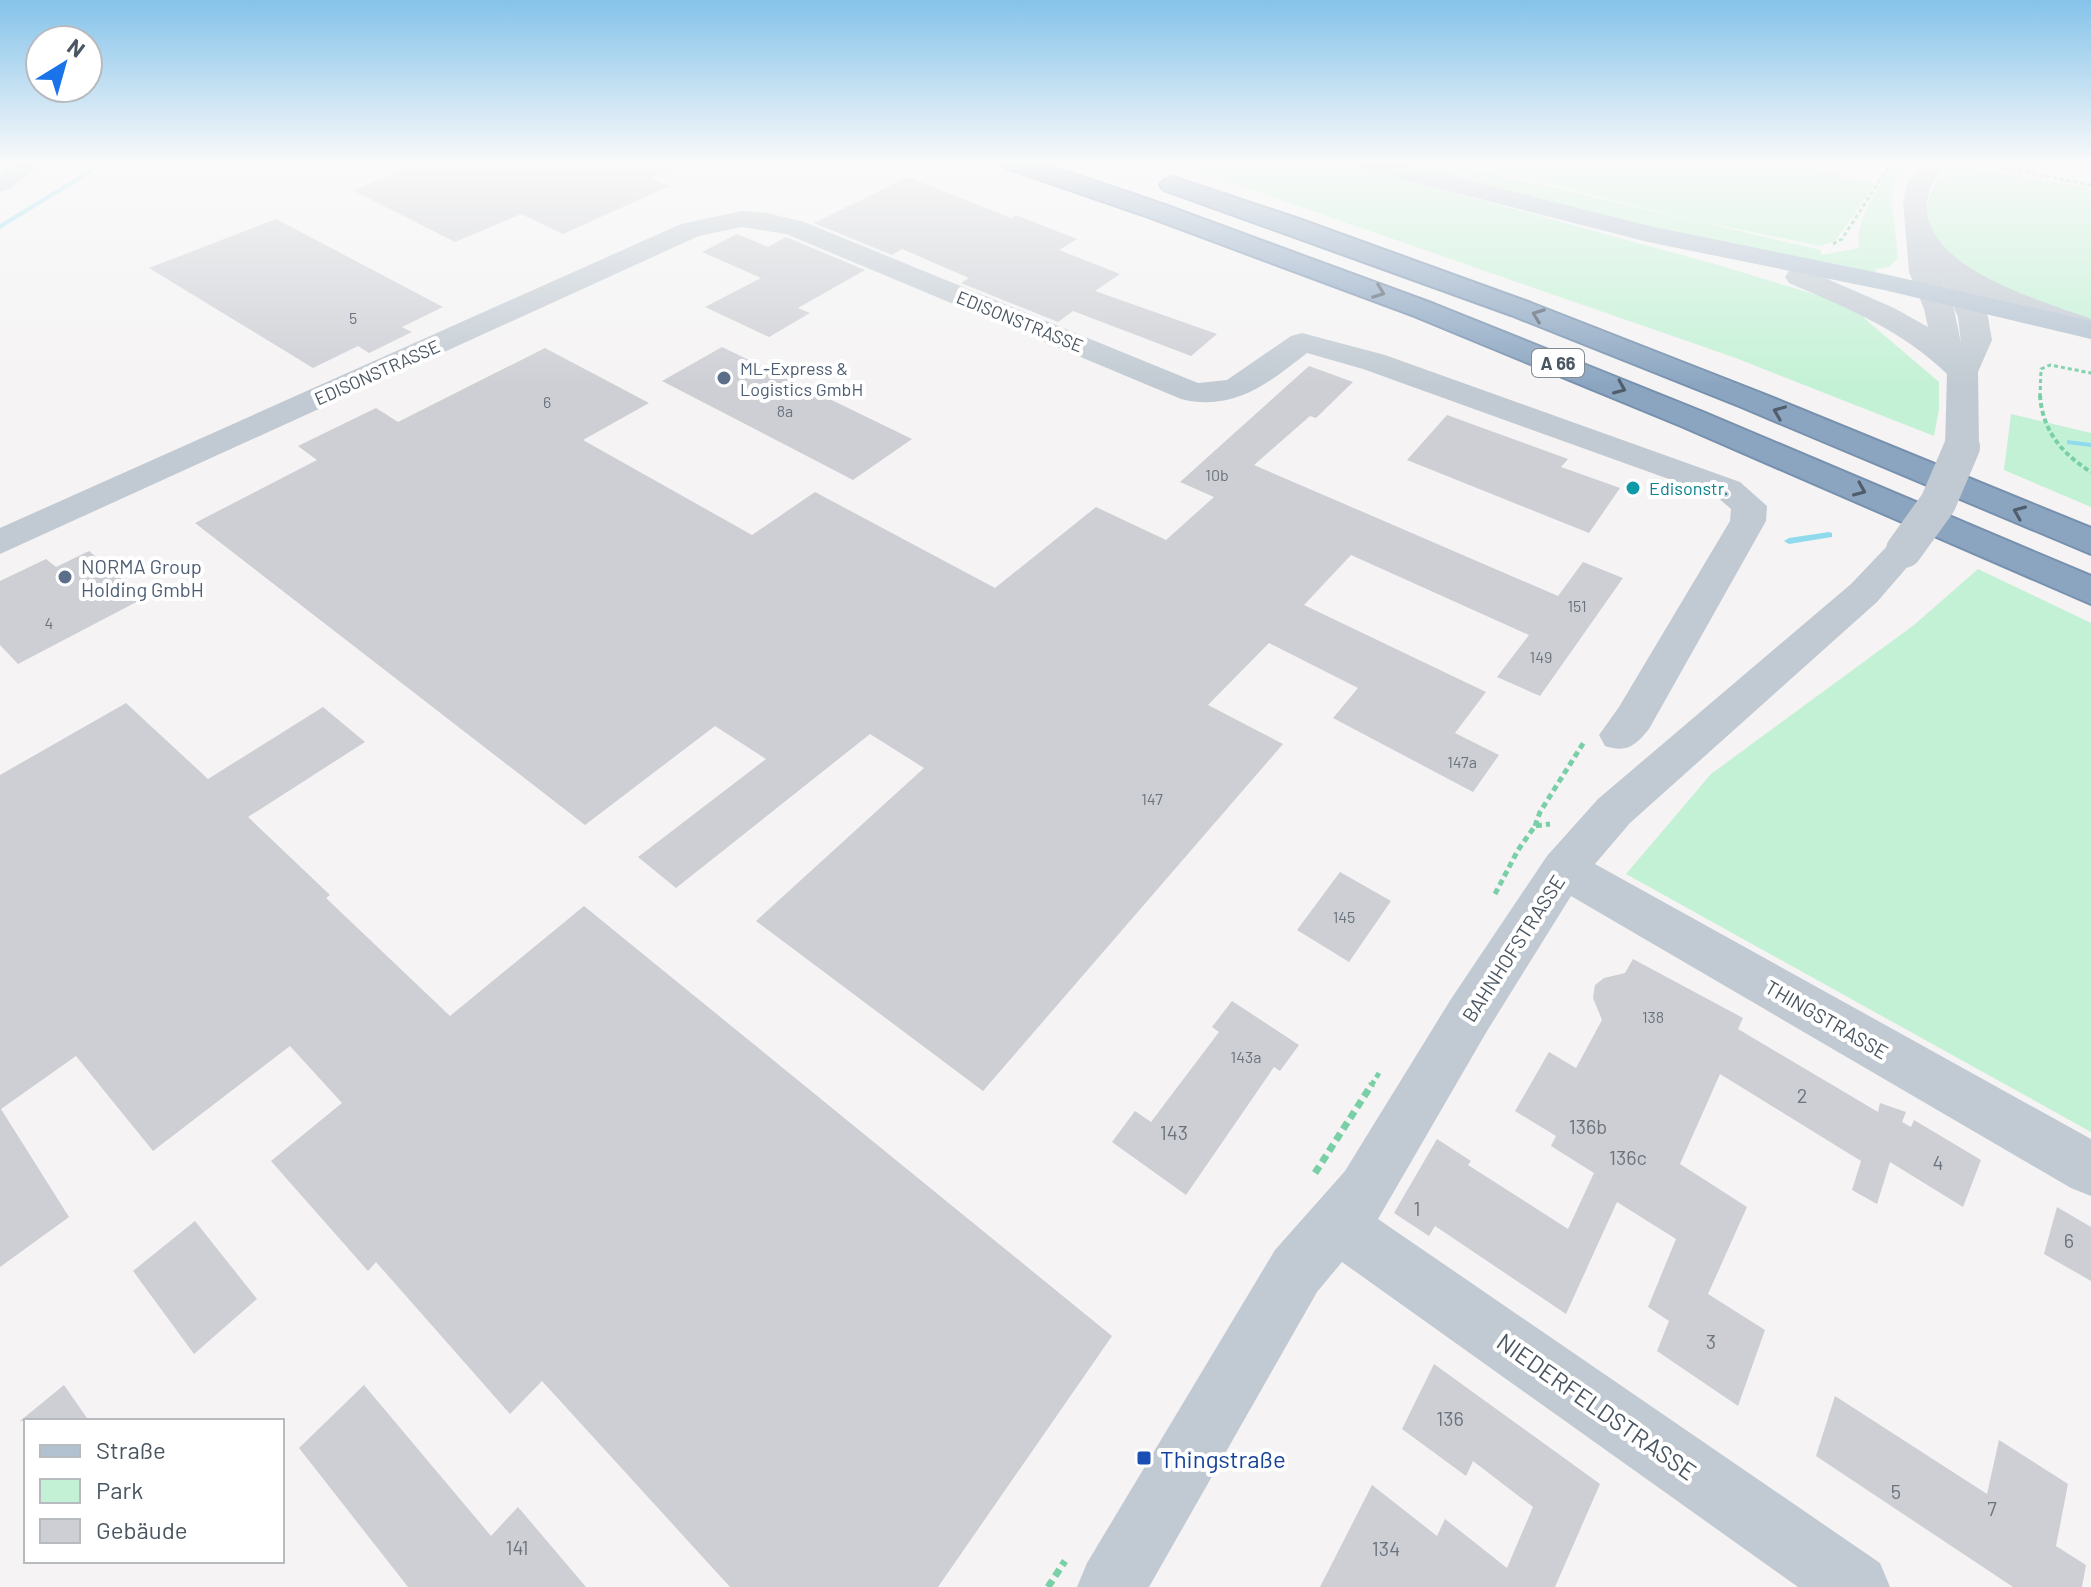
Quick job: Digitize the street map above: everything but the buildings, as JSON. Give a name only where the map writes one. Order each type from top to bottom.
[{"type":"highway","name":"A 66","points":[[1230,237],[1485,333],[1845,483],[2091,591]]},
{"type":"highway","name":"A 66","points":[[1325,237],[1516,307],[2091,542]]},
{"type":"main road","points":[[1659,237],[1799,277],[2091,330]]},
{"type":"main road","points":[[1661,237],[2091,341]]},
{"type":"street","name":"EDISONSTRASSE","points":[[0,542],[674,237]]},
{"type":"street","name":"EDISONSTRASSE","points":[[817,237],[1192,392],[1217,395],[1239,389],[1302,342],[1374,362],[1695,475],[1736,495],[1749,506],[1748,521],[1634,718],[1620,735]]},
{"type":"street","name":"BAHNHOFSTRASSE","points":[[1111,1587],[1296,1271],[1365,1191],[1469,1015],[1549,847],[1614,811],[1864,593],[1904,550],[1938,503],[1962,447],[1955,363],[1977,340],[1923,272],[1921,237]]},
{"type":"street","name":"BAHNHOFSTRASSE","points":[[1923,237],[1953,270],[1986,289],[2091,330]]},
{"type":"street","name":"BAHNHOFSTRASSE","points":[[1952,305],[1953,270]]},
{"type":"street","points":[[1799,277],[1880,314],[1955,363]]},
{"type":"street","name":"THINGSTRASSE","points":[[1549,847],[2091,1169]]},
{"type":"street","name":"NIEDERFELDSTRASSE","points":[[1338,1225],[1856,1587]]},
{"type":"path","points":[[2091,373],[2050,365],[2041,369],[2038,385],[2047,432],[2061,450],[2091,472]]},
{"type":"path","points":[[1549,847],[1540,812],[1584,741],[1620,735]]},
{"type":"green space","points":[[1387,237],[1616,237],[1840,302],[1866,314],[1864,318],[1939,382],[1939,409],[1934,436],[1733,357]]},
{"type":"green space","points":[[1688,237],[1766,237],[1821,250],[1821,255],[1859,248],[1859,237],[1896,237],[1898,258],[1889,267],[1876,269],[1876,275]]},
{"type":"green space","points":[[1777,237],[1838,237],[1820,246]]},
{"type":"green space","points":[[1933,237],[2091,237],[2091,321],[2004,292],[1934,242]]},
{"type":"green space","points":[[2011,414],[2091,433],[2091,507],[2004,470]]},
{"type":"green space","points":[[1978,569],[2091,623],[2091,1132],[1626,874],[1711,774],[1914,625]]},
{"type":"waterway","points":[[2070,442],[2091,445]]},
{"type":"waterway","points":[[1789,541],[1829,535]]},
{"type":"place","name":"ML-Express & Logistics GmbH","points":[[724,378]]},
{"type":"place","name":"Edisonstr.","points":[[1633,488]]},
{"type":"place","name":"NORMA Group Holding GmbH","points":[[65,577]]},
{"type":"place","name":"Thingstraße","points":[[1144,1458]]}]
